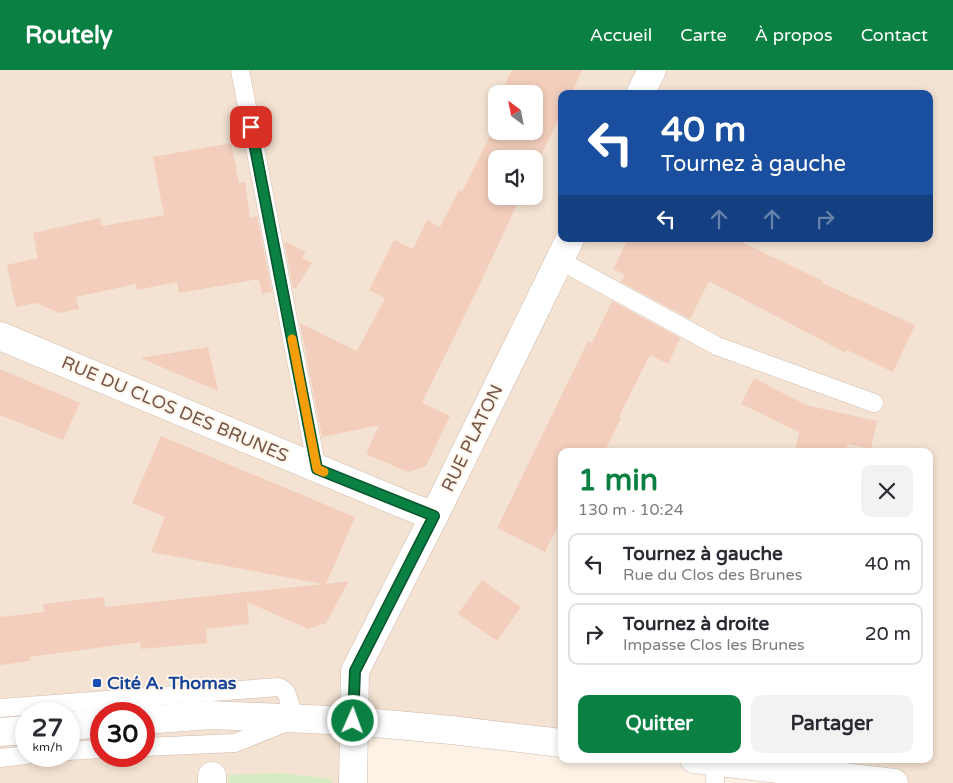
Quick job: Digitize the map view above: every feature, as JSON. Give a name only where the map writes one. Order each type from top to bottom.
[{"type":"street","points":[[642,90],[652,70]]},
{"type":"street","name":"RUE PLATON","points":[[353,783],[355,671],[434,516],[564,249]]},
{"type":"street","name":"RUE DU CLOS DES BRUNES","points":[[0,336],[434,516]]},
{"type":"street","points":[[155,719],[210,716],[353,721],[558,743]]},
{"type":"street","points":[[0,732],[15,731]]},
{"type":"street","points":[[708,768],[894,783]]},
{"type":"lane","points":[[240,70],[317,469]]},
{"type":"lane","points":[[564,249],[717,346],[874,403]]},
{"type":"lane","points":[[0,708],[279,687],[286,692],[295,719],[235,743],[155,747]]},
{"type":"lane","points":[[0,758],[15,756]]},
{"type":"shaded area","points":[[0,70],[953,70],[953,783],[894,783],[727,763],[933,763],[933,448],[558,448],[558,743],[354,721],[353,783],[0,783]]},
{"type":"green space","points":[[279,773],[332,779],[332,783],[229,783],[228,775]]},
{"type":"building","points":[[512,70],[582,70],[573,90],[558,90],[558,120],[543,151],[488,150],[488,205],[517,205],[422,403],[450,416],[426,466],[408,472],[366,454],[379,425],[322,437],[300,323],[357,351],[385,298],[369,290],[394,240],[413,249],[427,220],[440,227],[459,190],[462,192],[488,140],[543,140],[543,85],[504,85]]},
{"type":"building","points":[[231,143],[239,183],[245,182],[250,218],[257,216],[272,292],[262,294],[259,279],[179,293],[177,282],[137,290],[136,284],[76,297],[79,309],[59,313],[36,303],[16,307],[7,265],[38,258],[33,233],[100,218],[102,226],[164,215],[153,157]]},
{"type":"building","points":[[284,241],[306,252],[302,258],[312,263],[296,288],[293,288]]},
{"type":"building","points":[[626,242],[741,242],[823,281],[822,283],[915,325],[893,372],[847,350],[846,353],[709,281],[690,319],[621,282],[625,275],[613,269]]},
{"type":"building","points":[[612,301],[680,338],[668,364],[650,355],[619,417],[621,418],[606,448],[558,448],[558,525],[545,552],[497,528],[588,341],[592,343]]},
{"type":"building","points":[[208,347],[218,391],[140,358]]},
{"type":"building","points":[[0,369],[80,403],[63,440],[0,415]]},
{"type":"building","points":[[754,378],[806,405],[877,421],[871,448],[848,444],[847,448],[796,448],[799,432],[741,404]]},
{"type":"building","points":[[161,436],[355,517],[326,584],[349,581],[326,623],[308,629],[247,602],[249,624],[206,629],[207,643],[141,649],[140,642],[30,657],[30,661],[0,665],[0,617],[44,612],[43,604],[104,597],[105,607],[323,584],[151,552],[165,517],[132,503]]},
{"type":"building","points":[[482,580],[521,607],[497,641],[458,614]]},
{"type":"slow traffic","points":[[292,339],[317,469],[324,472]]},
{"type":"place","name":"Cité A. Thomas","points":[[97,683]]},
{"type":"route","points":[[251,127],[317,469],[434,516],[355,671],[353,721]]}]
